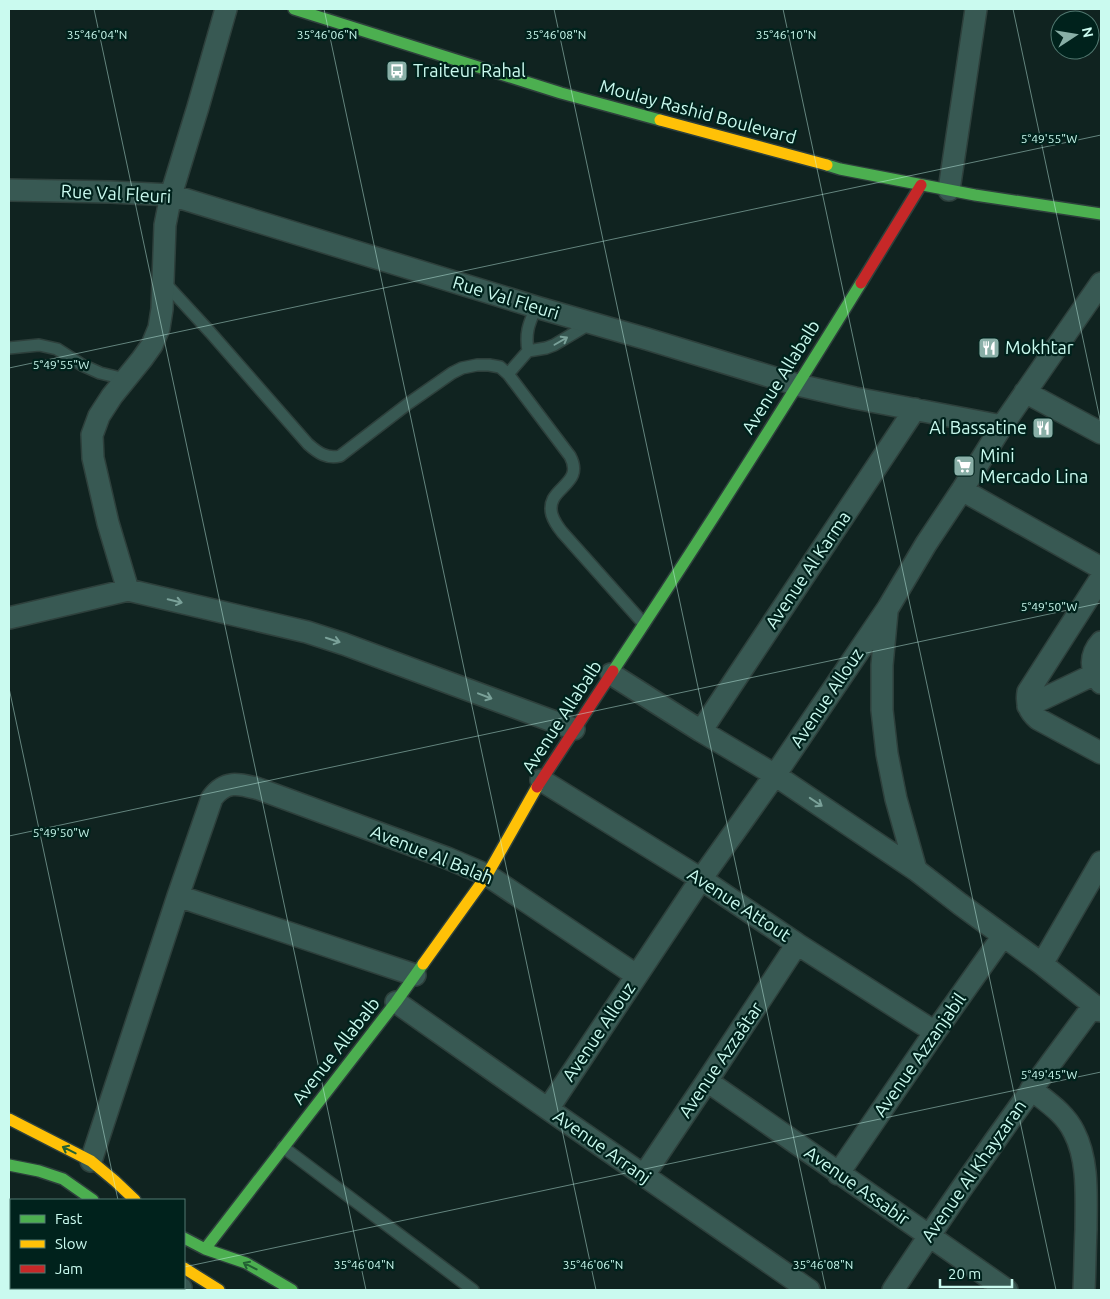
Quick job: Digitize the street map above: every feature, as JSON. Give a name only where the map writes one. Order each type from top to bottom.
[{"type":"street","points":[[128,590],[101,495],[93,458],[92,435],[99,416],[112,396],[152,345],[159,328],[164,282],[165,225],[171,195],[226,9]]},
{"type":"street","name":"Moulay Rashid Boulevard","points":[[294,9],[321,13],[561,93],[840,169],[948,190],[1101,214]]},
{"type":"street","points":[[948,190],[976,9]]},
{"type":"street","name":"Avenue Allabalb","points":[[205,1249],[396,1002],[487,875],[541,780],[798,385],[922,185]]},
{"type":"street","name":"Rue Val Fleuri","points":[[11,186],[171,195],[536,308],[798,385],[824,392],[1002,426]]},
{"type":"street","name":"Avenue Allouz","points":[[548,1109],[701,879],[775,775],[888,608],[926,544],[1002,426],[1101,283]]},
{"type":"street","points":[[1025,392],[1101,433]]},
{"type":"street","name":"Avenue Al Karma","points":[[701,731],[915,409]]},
{"type":"street","points":[[962,490],[1101,580],[1028,692],[1027,699],[1032,713],[1038,718],[1101,753]]},
{"type":"street","points":[[9,618],[128,590],[307,632],[362,650],[574,729]]},
{"type":"street","points":[[888,608],[882,665],[882,710],[887,754],[896,799],[916,870]]},
{"type":"street","points":[[1028,706],[1098,678],[1092,668],[1093,654],[1101,642]]},
{"type":"street","points":[[611,674],[775,775],[916,870],[1098,1008]]},
{"type":"street","name":"Avenue Attout","points":[[541,780],[701,879],[935,1032]]},
{"type":"street","name":"Avenue Al Balah","points":[[178,896],[212,798],[218,790],[229,785],[239,784],[259,789],[447,858],[487,875],[636,976]]},
{"type":"street","points":[[1042,964],[1101,862]]},
{"type":"street","points":[[92,1161],[178,896],[415,975]]},
{"type":"street","name":"Avenue Azzanjabil","points":[[838,1174],[1003,936]]},
{"type":"street","name":"Avenue Azzaâtar","points":[[644,1175],[798,944]]},
{"type":"street","name":"Avenue Arranj","points":[[396,1002],[809,1290]]},
{"type":"street","name":"Avenue Al Khayzaran","points":[[893,1290],[1031,1089],[1098,1008]]},
{"type":"street","name":"Avenue Assabir","points":[[707,1081],[1007,1290]]},
{"type":"street","points":[[1031,1089],[1064,1116],[1074,1131],[1080,1146],[1085,1167],[1084,1290]]},
{"type":"street","points":[[9,1119],[92,1161],[134,1199]]},
{"type":"street","points":[[9,1165],[39,1171],[63,1179],[92,1199]]},
{"type":"street","points":[[185,1239],[205,1249],[246,1263],[292,1290]]},
{"type":"street","points":[[185,1280],[219,1290]]},
{"type":"lane","points":[[164,282],[308,444],[324,456],[333,458],[340,456],[452,373],[462,368],[477,365],[500,367],[508,374],[570,456],[574,464],[573,475],[552,499],[551,514],[554,521],[644,624]]},
{"type":"lane","points":[[528,351],[528,327],[536,308]]},
{"type":"lane","points":[[508,374],[528,351],[554,345],[590,323]]},
{"type":"lane","points":[[9,348],[39,345],[57,349],[82,365],[100,373],[125,379]]},
{"type":"lane","points":[[283,1147],[473,1290]]},
{"type":"traffic: fast","points":[[294,9],[561,93],[660,120]]},
{"type":"traffic: fast","points":[[827,165],[975,195],[1101,214]]},
{"type":"traffic: fast","points":[[613,671],[861,283]]},
{"type":"traffic: fast","points":[[205,1249],[396,1002],[423,964]]},
{"type":"traffic: fast","points":[[9,1165],[39,1171],[63,1179],[92,1199]]},
{"type":"traffic: fast","points":[[185,1239],[205,1249],[246,1263],[292,1290]]},
{"type":"traffic: slow","points":[[660,120],[827,165]]},
{"type":"traffic: slow","points":[[423,964],[487,875],[537,787]]},
{"type":"traffic: slow","points":[[9,1119],[91,1161],[134,1199]]},
{"type":"traffic: slow","points":[[185,1269],[219,1290]]},
{"type":"traffic: jam","points":[[861,283],[921,185]]},
{"type":"traffic: jam","points":[[537,787],[613,671]]},
{"type":"place","name":"Traiteur Rahal","points":[[397,71]]},
{"type":"place","name":"Mokhtar","points":[[989,348]]},
{"type":"place","name":"Al Bassatine","points":[[1043,428]]},
{"type":"place","name":"Mini Mercado Lina","points":[[964,466]]}]
